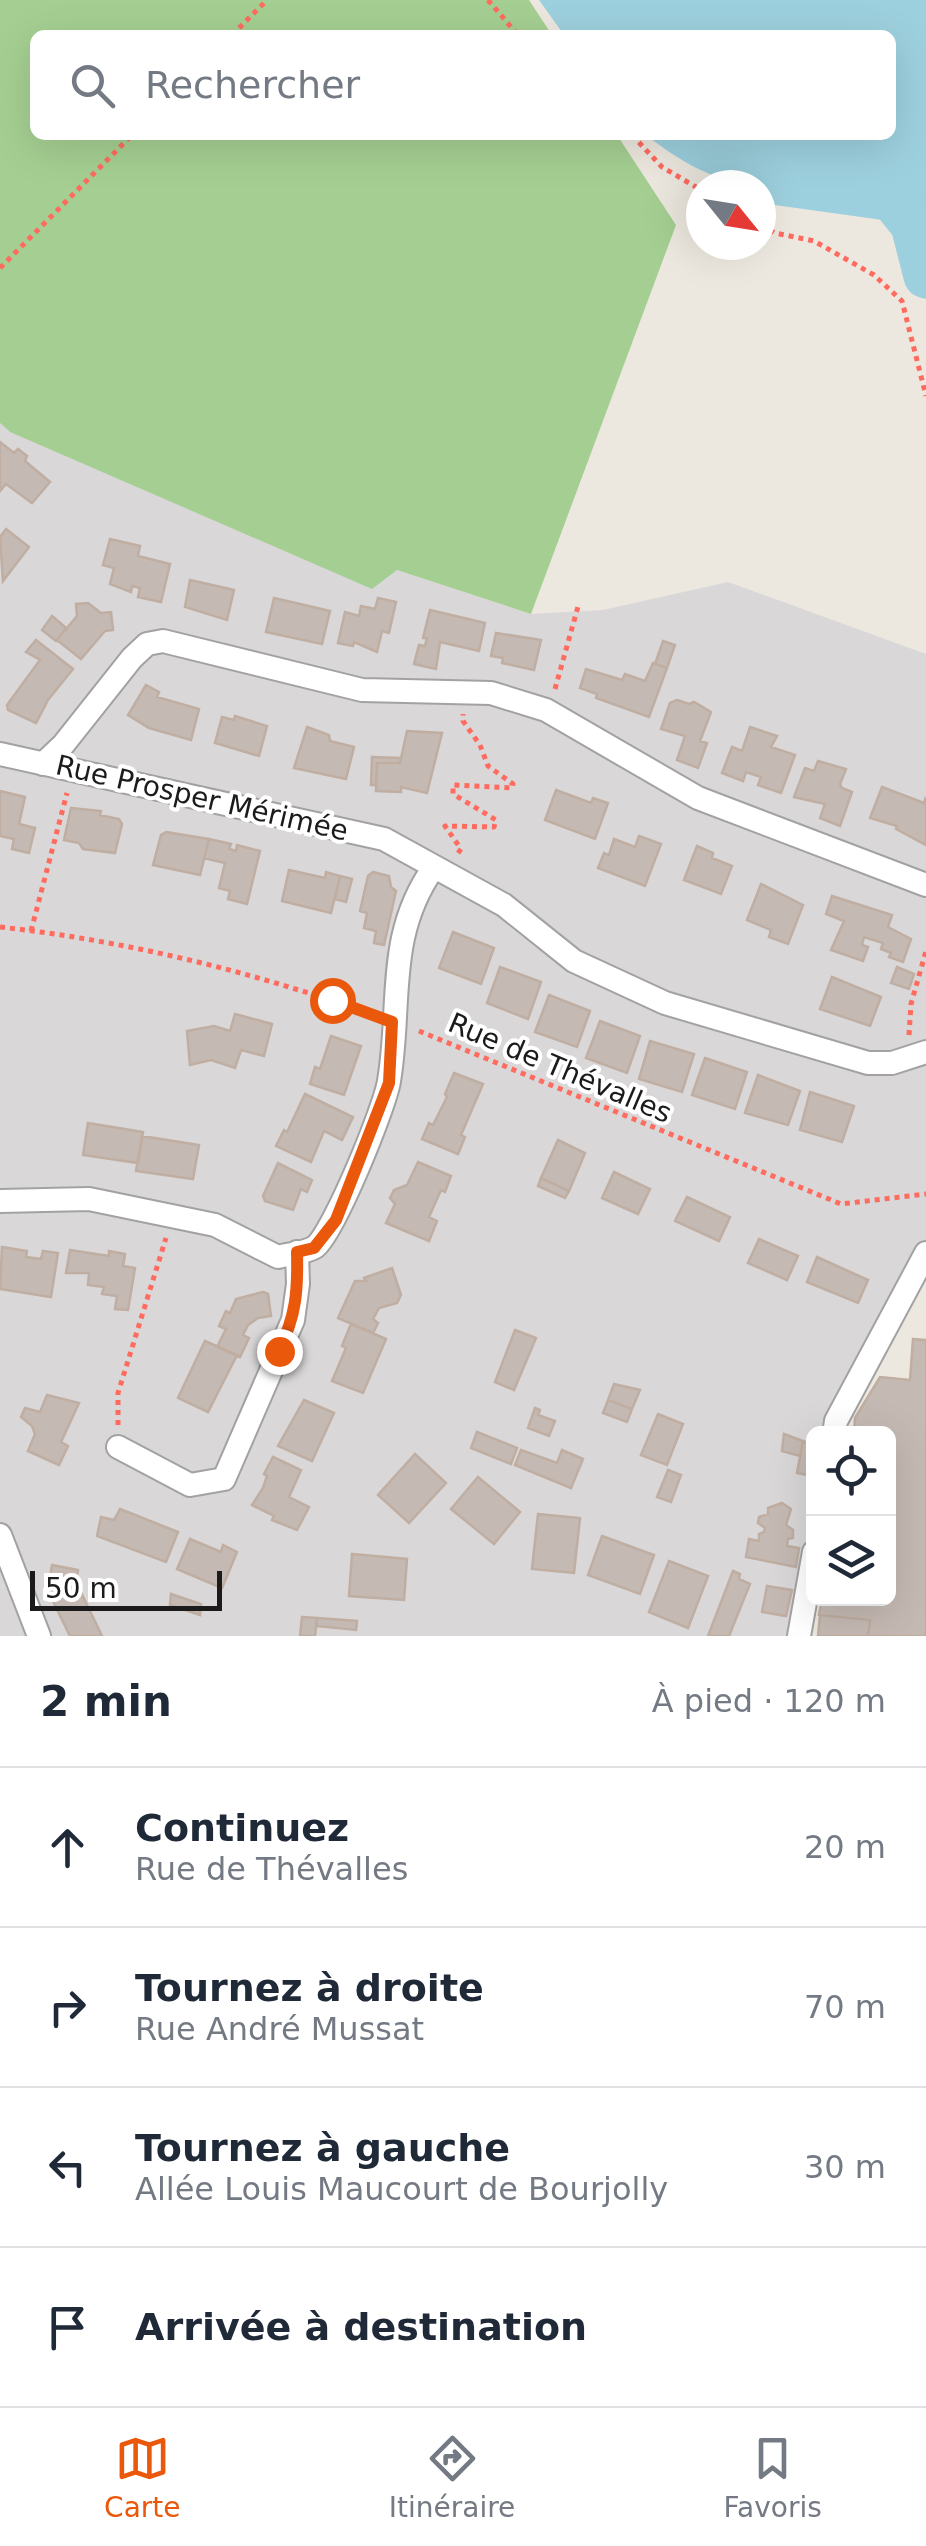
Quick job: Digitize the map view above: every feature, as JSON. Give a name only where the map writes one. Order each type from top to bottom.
[{"type":"street","name":"Rue Prosper Mérimée","points":[[42,764],[132,658],[147,644],[162,641],[362,690],[490,692],[528,704],[546,710],[698,798],[926,885]]},
{"type":"street","points":[[0,754],[42,764]]},
{"type":"street","name":"Rue Prosper Mérimée","points":[[42,764],[384,839],[504,905],[574,962],[665,1003],[868,1064],[892,1064],[921,1054]]},
{"type":"street","points":[[0,1201],[90,1199],[216,1226],[278,1257],[314,1248],[336,1220],[389,1083],[399,944],[424,881],[434,867]]},
{"type":"street","points":[[118,1447],[190,1484],[224,1479],[294,1320],[297,1252]]},
{"type":"street","points":[[835,1426],[926,1253]]},
{"type":"street","points":[[0,1536],[39,1636]]},
{"type":"street","points":[[800,1636],[806,1600]]},
{"type":"path","points":[[237,30],[267,0]]},
{"type":"path","points":[[488,0],[514,30]]},
{"type":"path","points":[[0,268],[127,140]]},
{"type":"path","points":[[637,140],[662,168],[686,182]]},
{"type":"path","points":[[776,232],[814,241],[874,275],[902,301],[926,396]]},
{"type":"path","points":[[551,701],[579,603]]},
{"type":"path","points":[[456,856],[461,849],[445,826],[494,826],[496,820],[452,794],[453,784],[512,788],[514,784],[488,766],[480,745],[462,721],[463,714]]},
{"type":"path","points":[[30,930],[72,772]]},
{"type":"path","name":"Rue de Thévalles","points":[[0,927],[86,937],[223,968],[392,1022],[841,1204],[926,1194]]},
{"type":"path","points":[[921,1054],[908,1039],[911,1004],[926,951]]},
{"type":"path","points":[[118,1447],[118,1394],[173,1216]]},
{"type":"shaded area","points":[[0,423],[10,432],[531,614],[603,610],[728,582],[926,654],[926,1250],[828,1426],[806,1426],[806,1550],[793,1636],[0,1636]]},
{"type":"green space","points":[[0,0],[529,0],[549,30],[30,30],[30,140],[620,140],[676,225],[531,614],[397,570],[372,589],[10,432],[0,423]]},
{"type":"water","points":[[539,0],[926,0],[926,226],[776,205],[776,170],[700,170],[653,140],[896,140],[896,30],[560,30]]},
{"type":"building","points":[[0,442],[14,453],[18,449],[27,456],[25,461],[50,482],[32,503],[6,484],[0,491]]},
{"type":"building","points":[[6,529],[29,547],[3,581],[0,537]]},
{"type":"building","points":[[110,539],[140,546],[138,556],[170,564],[161,602],[138,597],[140,588],[132,586],[131,592],[110,584],[114,568],[103,565]]},
{"type":"building","points":[[190,580],[234,590],[227,620],[185,607]]},
{"type":"building","points":[[274,598],[330,611],[322,644],[266,632]]},
{"type":"building","points":[[378,598],[396,602],[389,633],[382,631],[377,652],[354,642],[353,646],[338,643],[345,612],[359,616],[361,606],[375,609]]},
{"type":"building","points":[[88,603],[101,613],[111,612],[113,630],[105,631],[81,659],[57,640],[77,616],[76,604]]},
{"type":"building","points":[[430,610],[485,623],[479,651],[440,642],[436,669],[414,664],[419,645],[425,646],[427,638],[423,638]]},
{"type":"building","points":[[52,616],[66,628],[56,641],[42,630]]},
{"type":"building","points":[[496,633],[541,640],[534,670],[502,663],[503,658],[491,656]]},
{"type":"building","points":[[36,640],[73,669],[48,700],[36,723],[8,710],[7,705],[40,660],[26,652]]},
{"type":"building","points":[[663,641],[675,645],[667,668],[655,664]]},
{"type":"building","points":[[653,663],[667,668],[649,717],[596,698],[597,694],[580,688],[586,669],[622,680],[625,674],[645,681]]},
{"type":"building","points":[[146,685],[159,692],[157,697],[199,709],[191,740],[149,728],[128,715]]},
{"type":"building","points":[[694,702],[711,712],[700,741],[707,743],[698,768],[677,760],[685,736],[661,729],[670,703]]},
{"type":"building","points":[[235,716],[267,726],[259,756],[215,743],[222,717],[234,720]]},
{"type":"building","points":[[307,727],[329,735],[330,741],[354,747],[346,779],[294,768]]},
{"type":"building","points":[[750,727],[777,736],[771,747],[795,755],[781,793],[758,785],[761,777],[746,772],[743,781],[722,773],[732,747],[742,751]]},
{"type":"building","points":[[407,731],[442,733],[427,793],[401,787],[401,792],[376,791],[377,763],[400,763]]},
{"type":"building","points":[[372,757],[401,758],[400,763],[377,763],[376,785],[371,785]]},
{"type":"building","points":[[818,761],[846,769],[840,784],[852,792],[840,826],[820,818],[825,804],[794,797],[805,768],[814,771]]},
{"type":"building","points":[[882,787],[924,803],[926,797],[926,845],[896,829],[897,826],[870,818]]},
{"type":"building","points":[[556,790],[591,803],[593,798],[608,803],[595,839],[545,820]]},
{"type":"building","points":[[0,791],[25,797],[19,824],[35,828],[29,853],[12,849],[14,839],[0,836]]},
{"type":"building","points":[[71,808],[101,811],[100,815],[119,819],[122,824],[115,853],[83,849],[79,843],[64,840]]},
{"type":"building","points":[[166,832],[209,839],[200,875],[153,865],[161,835]]},
{"type":"building","points":[[639,836],[661,844],[645,886],[598,868],[604,853],[609,855],[614,839],[635,847]]},
{"type":"building","points":[[209,839],[231,844],[229,849],[236,851],[237,845],[260,851],[247,904],[228,899],[230,891],[219,888],[225,863],[204,858]]},
{"type":"building","points":[[697,846],[732,866],[721,894],[684,880]]},
{"type":"building","points":[[289,870],[325,878],[326,872],[340,876],[331,913],[282,901]]},
{"type":"building","points":[[373,872],[389,876],[396,891],[384,945],[374,943],[376,931],[364,928],[367,913],[360,911],[368,876]]},
{"type":"building","points":[[340,876],[352,879],[346,902],[335,899]]},
{"type":"building","points":[[761,884],[803,905],[788,944],[769,937],[771,930],[747,920]]},
{"type":"building","points":[[832,896],[892,915],[888,927],[911,939],[903,962],[889,957],[891,953],[881,949],[883,943],[864,937],[862,945],[868,947],[863,961],[831,950],[844,921],[826,914]]},
{"type":"building","points":[[453,932],[494,948],[481,984],[439,968]]},
{"type":"building","points":[[500,967],[541,982],[528,1019],[487,1003]]},
{"type":"building","points":[[897,967],[914,974],[909,989],[891,983]]},
{"type":"building","points":[[832,977],[881,997],[870,1026],[820,1009]]},
{"type":"building","points":[[549,995],[590,1011],[577,1047],[535,1032]]},
{"type":"building","points":[[235,1014],[272,1024],[264,1056],[241,1050],[235,1068],[211,1060],[190,1065],[187,1031],[214,1026],[230,1031]]},
{"type":"building","points":[[600,1021],[640,1036],[627,1073],[586,1058]]},
{"type":"building","points":[[331,1036],[361,1046],[344,1095],[310,1084],[315,1067],[320,1069]]},
{"type":"building","points":[[650,1041],[694,1054],[682,1092],[639,1079]]},
{"type":"building","points":[[705,1058],[747,1072],[735,1109],[692,1095]]},
{"type":"building","points":[[454,1073],[483,1084],[461,1135],[465,1137],[458,1154],[422,1139],[447,1097]]},
{"type":"building","points":[[758,1075],[800,1091],[788,1125],[745,1113]]},
{"type":"building","points":[[810,1092],[854,1106],[842,1142],[800,1130]]},
{"type":"building","points":[[305,1094],[353,1117],[342,1140],[324,1131],[311,1162],[276,1146]]},
{"type":"building","points":[[88,1123],[143,1132],[138,1163],[83,1155]]},
{"type":"building","points":[[142,1136],[199,1145],[193,1179],[136,1171]]},
{"type":"building","points":[[558,1140],[585,1153],[569,1191],[541,1178]]},
{"type":"building","points":[[418,1162],[451,1176],[429,1217],[437,1221],[429,1241],[386,1223],[395,1204],[390,1198],[394,1190],[407,1185]]},
{"type":"building","points":[[278,1163],[312,1180],[307,1192],[301,1189],[293,1210],[265,1201],[263,1196]]},
{"type":"building","points":[[614,1172],[650,1189],[638,1214],[602,1198]]},
{"type":"building","points":[[541,1178],[569,1191],[565,1198],[538,1186]]},
{"type":"building","points":[[687,1197],[730,1217],[719,1241],[675,1221]]},
{"type":"building","points":[[759,1239],[798,1256],[787,1280],[748,1263]]},
{"type":"building","points":[[2,1247],[27,1251],[26,1257],[41,1259],[43,1251],[58,1253],[51,1297],[0,1289]]},
{"type":"building","points":[[70,1250],[109,1256],[109,1251],[125,1254],[123,1266],[135,1268],[128,1310],[115,1309],[117,1296],[102,1294],[104,1287],[88,1285],[89,1273],[66,1273]]},
{"type":"building","points":[[817,1257],[868,1280],[858,1303],[807,1282]]},
{"type":"building","points":[[392,1268],[401,1295],[397,1303],[379,1308],[373,1319],[378,1323],[373,1333],[338,1318],[355,1281],[366,1281],[364,1278]]},
{"type":"building","points":[[268,1294],[271,1316],[248,1325],[243,1335],[249,1338],[240,1357],[217,1347],[226,1329],[219,1326],[236,1299]]},
{"type":"building","points":[[351,1324],[386,1339],[363,1393],[332,1381]]},
{"type":"building","points":[[515,1330],[536,1338],[514,1390],[495,1382]]},
{"type":"building","points":[[913,1339],[926,1340],[926,1636],[868,1636],[870,1620],[819,1615],[821,1606],[896,1606],[896,1426],[854,1426],[855,1418],[880,1377],[910,1380]]},
{"type":"building","points":[[205,1341],[237,1355],[208,1412],[178,1398]]},
{"type":"building","points":[[614,1384],[640,1390],[632,1409],[608,1400]]},
{"type":"building","points":[[47,1395],[79,1403],[61,1442],[68,1446],[59,1465],[28,1451],[35,1434],[21,1417],[25,1408],[40,1412]]},
{"type":"building","points":[[304,1400],[334,1413],[312,1461],[278,1446]]},
{"type":"building","points":[[608,1400],[632,1409],[627,1422],[603,1413]]},
{"type":"building","points":[[535,1408],[540,1410],[538,1415],[555,1421],[549,1436],[528,1428]]},
{"type":"building","points":[[658,1414],[683,1424],[667,1465],[641,1455]]},
{"type":"building","points":[[477,1432],[517,1448],[511,1464],[471,1448]]},
{"type":"building","points":[[784,1434],[803,1441],[800,1456],[782,1451]]},
{"type":"building","points":[[803,1441],[806,1475],[797,1473]]},
{"type":"building","points":[[521,1450],[557,1463],[562,1450],[583,1459],[571,1488],[515,1465]]},
{"type":"building","points":[[415,1454],[446,1483],[409,1523],[378,1495]]},
{"type":"building","points":[[273,1457],[301,1470],[289,1497],[309,1507],[297,1530],[272,1520],[274,1516],[252,1505],[263,1488],[267,1476],[264,1474]]},
{"type":"building","points":[[668,1470],[681,1475],[671,1502],[657,1497]]},
{"type":"building","points":[[478,1477],[520,1512],[494,1544],[451,1509]]},
{"type":"building","points":[[782,1503],[791,1509],[786,1525],[793,1530],[793,1538],[788,1539],[787,1546],[799,1548],[796,1567],[746,1557],[749,1539],[759,1541],[759,1534],[764,1532],[759,1517],[768,1514],[768,1508]]},
{"type":"building","points":[[120,1509],[178,1532],[166,1562],[97,1536],[101,1517],[114,1520]]},
{"type":"building","points":[[538,1514],[580,1518],[574,1573],[532,1569]]},
{"type":"building","points":[[602,1536],[654,1555],[640,1594],[588,1575]]},
{"type":"building","points":[[190,1539],[221,1552],[223,1545],[237,1552],[222,1588],[177,1569]]},
{"type":"building","points":[[352,1554],[407,1559],[404,1600],[349,1596]]},
{"type":"building","points":[[669,1561],[708,1576],[688,1628],[649,1612]]},
{"type":"building","points":[[52,1565],[78,1570],[76,1582],[102,1636],[70,1636],[48,1591]]},
{"type":"building","points":[[733,1571],[750,1584],[729,1636],[708,1636]]},
{"type":"building","points":[[767,1586],[792,1590],[786,1616],[762,1612]]},
{"type":"building","points":[[171,1594],[201,1604],[200,1615],[170,1605]]},
{"type":"building","points":[[820,1615],[870,1620],[868,1636],[818,1636]]},
{"type":"building","points":[[302,1617],[317,1618],[315,1636],[300,1636]]},
{"type":"building","points":[[317,1618],[357,1621],[356,1630],[316,1626]]},
{"type":"waterway","points":[[845,140],[913,225],[926,276]]},
{"type":"route","points":[[279,1351],[294,1320],[297,1252],[314,1248],[336,1220],[389,1083],[392,1022],[332,1000]]}]
